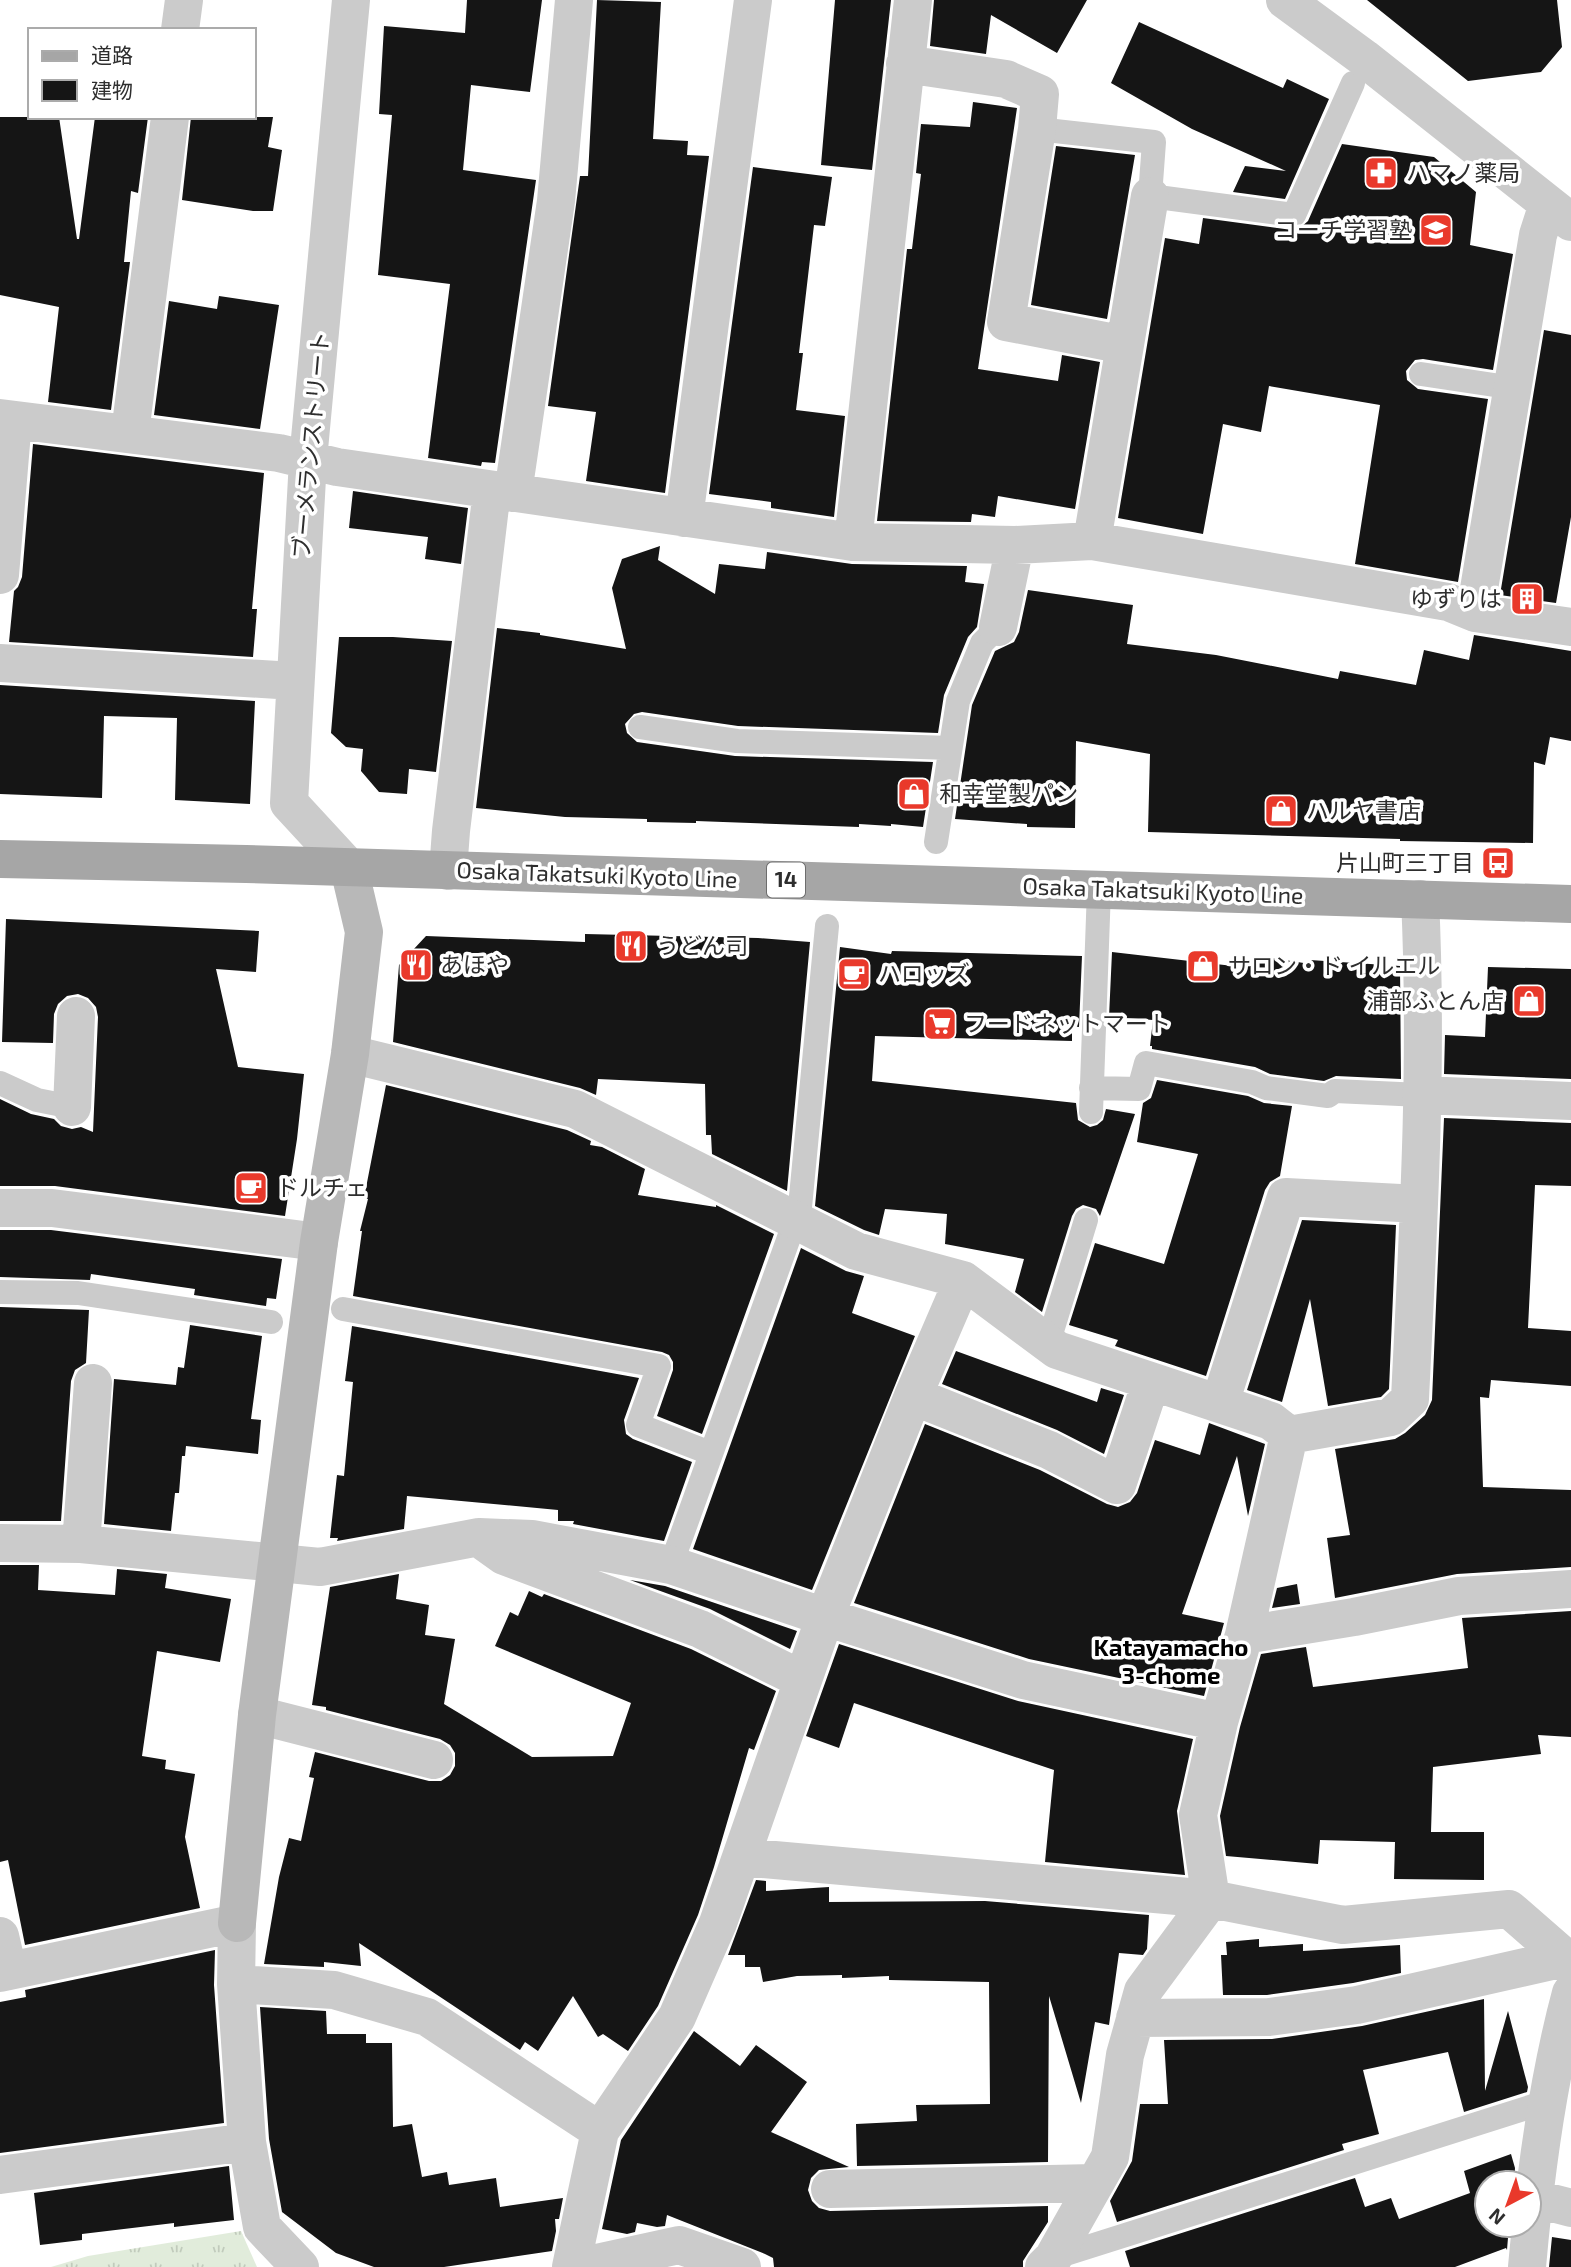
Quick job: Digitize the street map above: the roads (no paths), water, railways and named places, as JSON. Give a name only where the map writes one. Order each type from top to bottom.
[{"type":"main road","name":"Osaka Takatsuki Kyoto Line","points":[[0,859],[1571,904]]},
{"type":"street","points":[[180,28],[184,0]]},
{"type":"street","name":"ブーメランストリート","points":[[349,868],[289,803],[307,460],[351,0]]},
{"type":"street","points":[[448,871],[453,818],[503,491],[556,201],[574,0]]},
{"type":"street","points":[[684,518],[753,0]]},
{"type":"street","points":[[853,542],[913,0]]},
{"type":"street","points":[[1285,0],[1364,58],[1559,213],[1538,235],[1475,612]]},
{"type":"street","points":[[905,64],[1006,79],[1040,94],[1037,129],[1006,322],[1125,345]]},
{"type":"street","points":[[130,433],[170,119]]},
{"type":"street","points":[[1093,541],[1150,196]]},
{"type":"street","points":[[0,575],[7,419],[279,453],[337,467],[853,542],[1015,545],[1093,541],[1448,602],[1475,612],[1571,627]]},
{"type":"street","points":[[998,627],[1015,545]]},
{"type":"street","points":[[0,663],[294,681]]},
{"type":"street","points":[[300,2267],[262,2227],[247,2141],[236,1984],[237,1923],[257,1715],[319,1242],[350,1054],[364,932],[349,868]]},
{"type":"street","points":[[350,1054],[575,1109],[856,1251],[963,1280],[1057,1350],[1271,1421],[1289,1435],[1391,1417],[1410,1399],[1419,1203],[1422,948],[1420,899]]},
{"type":"street","points":[[72,1107],[76,1016]]},
{"type":"street","points":[[1421,1095],[1571,1101]]},
{"type":"street","points":[[1220,1403],[1286,1198],[1419,1203]]},
{"type":"street","points":[[0,1208],[51,1208],[319,1242]]},
{"type":"street","points":[[571,2267],[600,2131],[677,2017],[718,1923],[825,1618],[912,1396],[963,1280]]},
{"type":"street","points":[[912,1396],[1049,1450],[1117,1485],[1151,1382]]},
{"type":"street","points":[[81,1544],[93,1383]]},
{"type":"street","points":[[1049,2262],[1110,2157],[1125,2055],[1143,1991],[1211,1899],[1198,1815],[1219,1722],[1244,1635],[1289,1435]]},
{"type":"street","points":[[479,1538],[504,1556],[700,1629],[803,1680]]},
{"type":"street","points":[[0,1543],[81,1544],[277,1565],[320,1567],[479,1538],[532,1539],[671,1565],[825,1618],[1023,1680],[1219,1722]]},
{"type":"street","points":[[1244,1635],[1459,1596],[1571,1589]]},
{"type":"street","points":[[257,1715],[434,1760]]},
{"type":"street","points":[[741,1857],[1211,1899],[1343,1925],[1509,1909],[1569,1971]]},
{"type":"street","points":[[3,1960],[237,1923]]},
{"type":"street","points":[[1135,2018],[1269,2017],[1569,1971]]},
{"type":"street","points":[[1538,2169],[1569,1971]]},
{"type":"street","points":[[236,1984],[334,1990],[426,2017],[600,2131]]},
{"type":"street","points":[[0,2175],[247,2141]]},
{"type":"street","points":[[830,2189],[1094,2183]]},
{"type":"street","points":[[1543,2200],[1571,2208]]},
{"type":"street","points":[[1523,2265],[1527,2239]]},
{"type":"street","points":[[578,2267],[679,2245],[742,2267]]},
{"type":"lane","points":[[1037,129],[1154,142],[1150,196],[1294,215],[1353,83]]},
{"type":"lane","points":[[1421,374],[1514,388]]},
{"type":"lane","points":[[936,842],[958,701],[982,643],[998,627]]},
{"type":"lane","points":[[640,727],[737,741],[950,748]]},
{"type":"lane","points":[[1099,889],[1091,1100],[1139,1089],[1146,1063],[1252,1082],[1266,1088],[1328,1096],[1335,1091],[1421,1095]]},
{"type":"lane","points":[[671,1565],[800,1207],[827,926]]},
{"type":"lane","points":[[0,1083],[37,1100],[72,1107]]},
{"type":"lane","points":[[1048,1344],[1086,1220]]},
{"type":"lane","points":[[0,1292],[78,1293],[271,1322]]},
{"type":"lane","points":[[343,1309],[659,1366],[638,1425],[710,1453]]},
{"type":"lane","points":[[1049,2262],[1549,2101]]},
{"type":"place","name":"ハマノ薬局","points":[[1381,173]]},
{"type":"place","name":"コーチ学習塾","points":[[1436,230]]},
{"type":"place","name":"ゆずりは","points":[[1527,599]]},
{"type":"place","name":"和幸堂製パン","points":[[914,794]]},
{"type":"place","name":"ハルヤ書店","points":[[1281,811]]},
{"type":"place","name":"片山町三丁目","points":[[1498,863]]},
{"type":"place","name":"うどん司","points":[[631,946]]},
{"type":"place","name":"あほや","points":[[416,965]]},
{"type":"place","name":"サロン・ド イルエル","points":[[1203,966]]},
{"type":"place","name":"ハロッズ","points":[[854,974]]},
{"type":"place","name":"浦部ふとん店","points":[[1529,1001]]},
{"type":"place","name":"フードネットマート","points":[[940,1024]]},
{"type":"place","name":"ドルチェ","points":[[251,1188]]},
{"type":"district","name":"Katayamacho 3-chome","points":[[1171,1662]]}]
